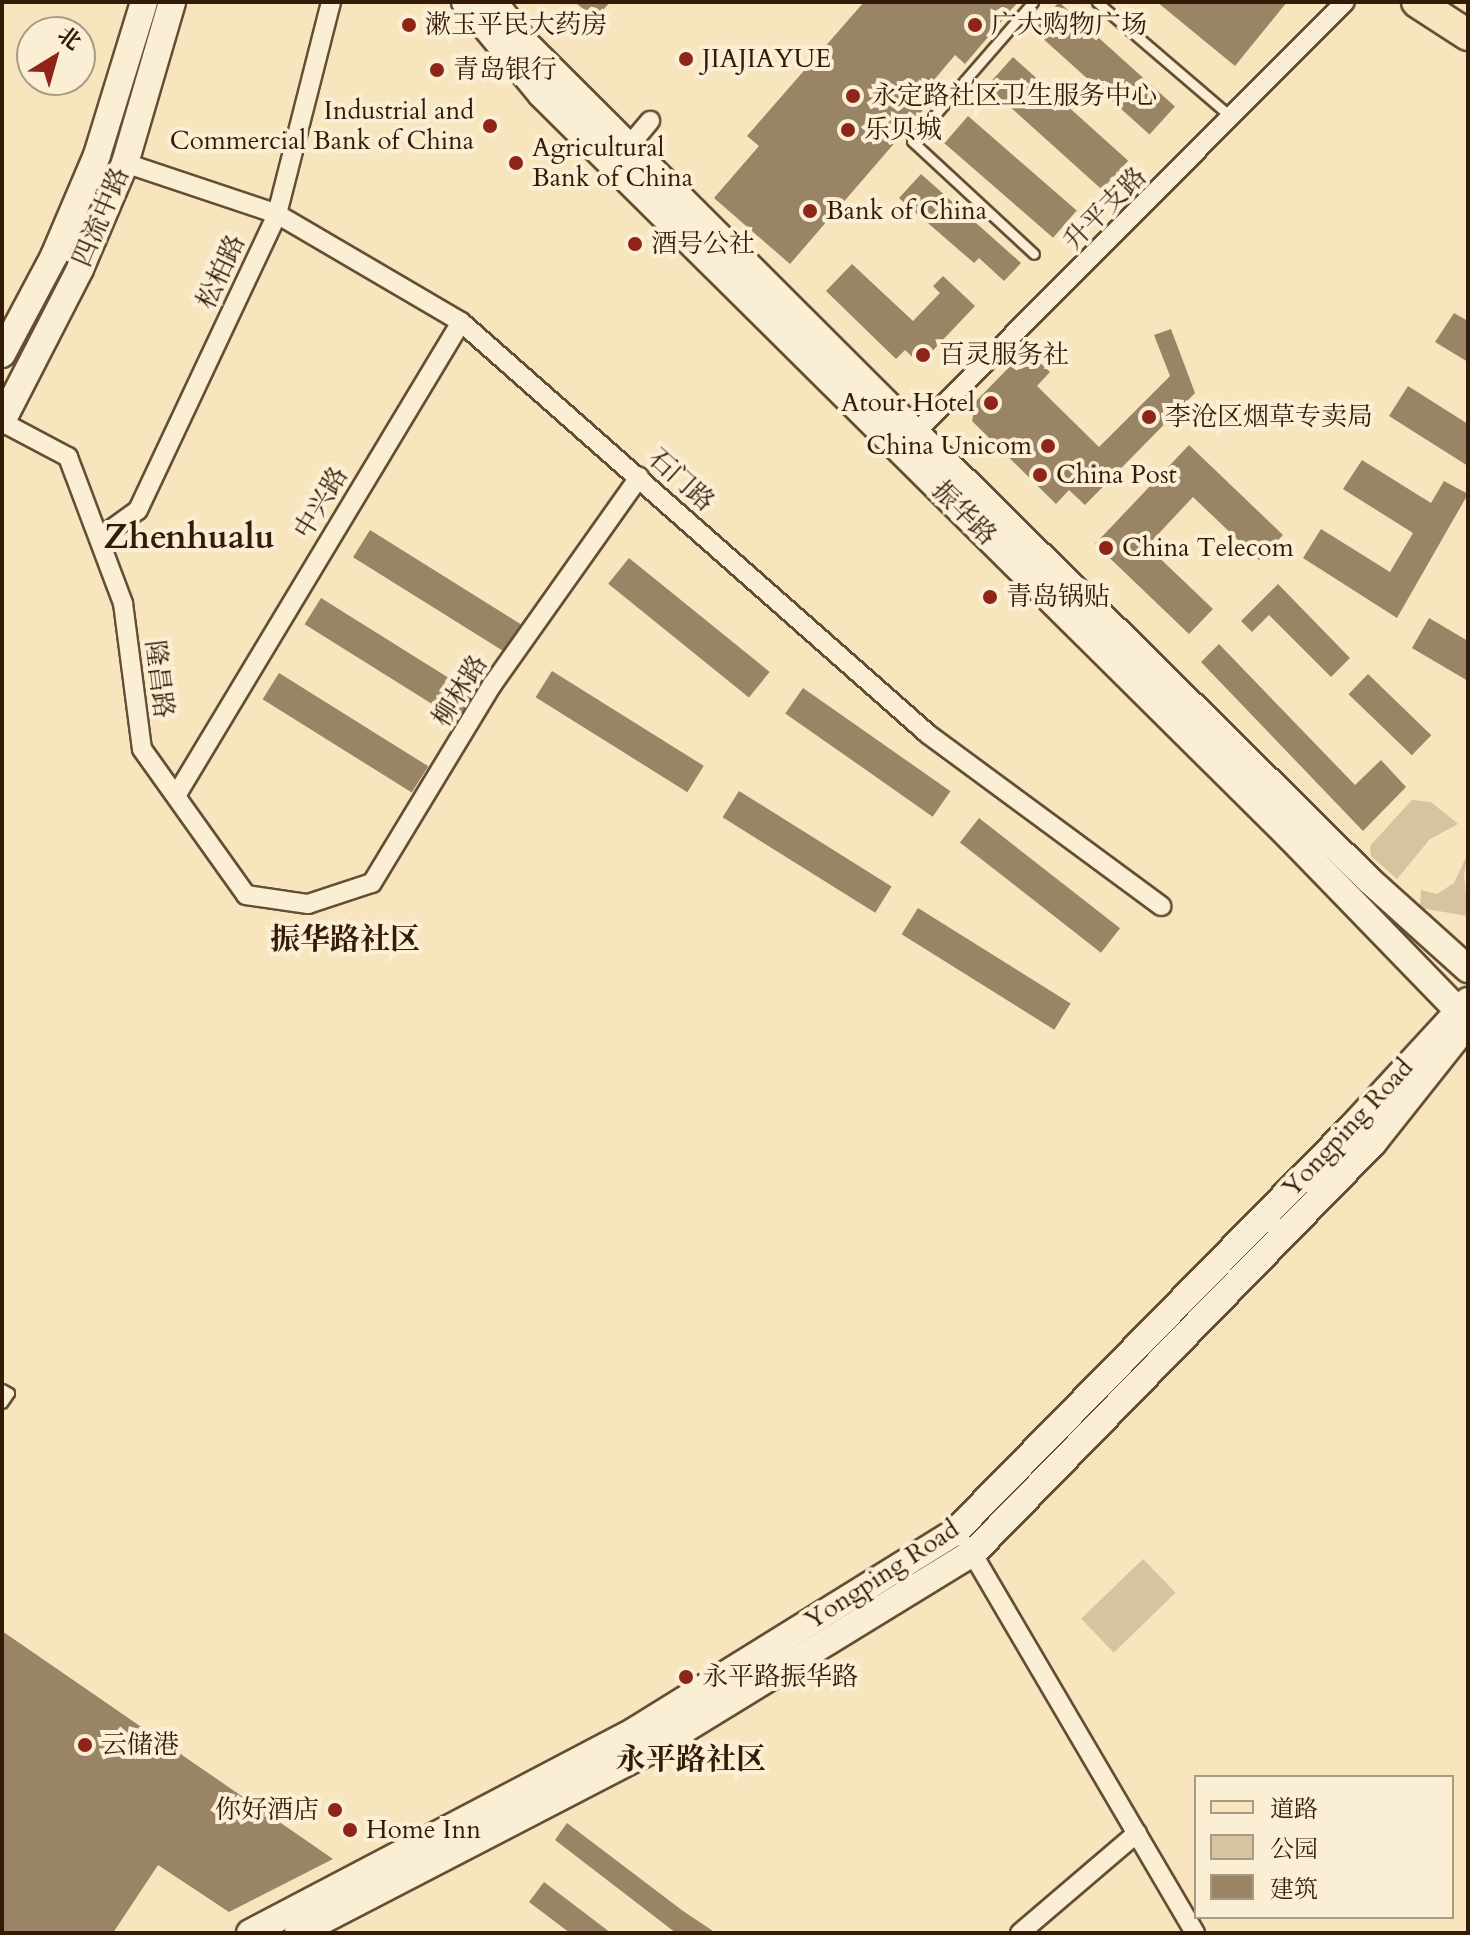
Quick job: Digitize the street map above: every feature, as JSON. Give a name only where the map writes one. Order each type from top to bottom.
[{"type":"main road","name":"四流中路","points":[[2,354],[54,256],[97,155],[144,2]]},
{"type":"main road","name":"四流中路","points":[[2,422],[80,269],[125,163],[172,2]]},
{"type":"main road","name":"振华路","points":[[465,2],[541,94],[1429,936],[1468,969]]},
{"type":"main road","name":"振华路","points":[[494,2],[525,43],[629,146],[908,441],[1465,1014]]},
{"type":"main road","points":[[1417,2],[1468,35]]},
{"type":"main road","points":[[1429,936],[1468,939]]},
{"type":"main road","name":"Yongping Road","points":[[250,1933],[636,1730],[954,1533],[1465,1014]]},
{"type":"main road","name":"Yongping Road","points":[[298,1933],[649,1751],[974,1552],[1373,1143],[1465,1014]]},
{"type":"street","name":"松柏路","points":[[102,536],[138,510],[277,214],[331,2]]},
{"type":"street","name":"升平支路","points":[[908,441],[1345,2]]},
{"type":"street","points":[[629,146],[650,121]]},
{"type":"street","name":"石门路","points":[[125,163],[277,214],[461,322],[928,734],[1161,906]]},
{"type":"street","name":"中兴路","points":[[177,794],[461,322]]},
{"type":"street","name":"隆昌路","points":[[2,422],[68,457],[102,536],[123,603],[142,749],[246,895],[308,904]]},
{"type":"street","name":"柳林路","points":[[308,904],[372,883],[492,685],[639,477]]},
{"type":"street","points":[[954,1533],[974,1552],[1195,1933]]},
{"type":"street","points":[[1020,1933],[1137,1833]]},
{"type":"lane","points":[[1033,2],[912,141],[1034,254]]},
{"type":"lane","points":[[1097,2],[1231,117]]},
{"type":"lane","points":[[2,1389],[9,1393],[2,1403]]},
{"type":"green space","points":[[1412,800],[1431,802],[1458,824],[1430,839],[1397,879],[1371,856],[1370,846]]},
{"type":"green space","points":[[1468,853],[1464,875],[1468,916],[1420,908],[1421,890],[1437,894],[1454,883]]},
{"type":"green space","points":[[1143,1559],[1176,1593],[1114,1653],[1081,1619]]},
{"type":"building","points":[[575,2],[610,2],[595,19]]},
{"type":"building","points":[[864,2],[1018,2],[965,64],[955,55],[934,80],[942,88],[790,264],[714,198],[759,146],[747,136]]},
{"type":"building","points":[[1059,2],[1175,106],[1150,135],[1034,30]]},
{"type":"building","points":[[1157,2],[1287,2],[1235,66]]},
{"type":"building","points":[[1013,57],[1128,161],[1102,190],[987,86]]},
{"type":"building","points":[[968,116],[1077,210],[1053,238],[944,143]]},
{"type":"building","points":[[921,174],[1021,263],[1004,281],[979,258],[974,263],[899,198]]},
{"type":"building","points":[[852,264],[913,321],[940,293],[933,286],[943,276],[975,306],[920,364],[905,350],[896,359],[826,291]]},
{"type":"building","points":[[1454,313],[1468,321],[1468,362],[1435,342]]},
{"type":"building","name":"China Unicom","points":[[1171,329],[1195,393],[1085,505],[1069,490],[1056,504],[972,421],[976,401],[1026,350],[1050,372],[1037,386],[1099,447],[1170,376],[1154,335]]},
{"type":"building","points":[[1408,386],[1468,424],[1468,466],[1389,416]]},
{"type":"building","points":[[1189,445],[1283,535],[1259,560],[1193,497],[1147,546],[1213,609],[1189,634],[1095,544]]},
{"type":"building","points":[[1362,460],[1431,503],[1444,481],[1468,494],[1397,618],[1303,558],[1321,529],[1390,572],[1413,533],[1343,489]]},
{"type":"building","points":[[370,530],[521,624],[504,651],[353,557]]},
{"type":"building","points":[[629,558],[770,672],[749,698],[608,584]]},
{"type":"building","points":[[1278,584],[1350,658],[1331,677],[1269,615],[1252,632],[1241,621]]},
{"type":"building","points":[[321,598],[474,693],[457,720],[305,624]]},
{"type":"building","points":[[1429,618],[1468,641],[1468,681],[1412,648]]},
{"type":"building","points":[[1219,644],[1355,785],[1381,760],[1406,787],[1363,831],[1201,662]]},
{"type":"building","points":[[552,671],[704,766],[687,792],[536,697]]},
{"type":"building","points":[[279,673],[428,766],[412,793],[263,699]]},
{"type":"building","points":[[1368,674],[1431,735],[1412,755],[1349,694]]},
{"type":"building","points":[[803,688],[950,791],[933,817],[785,713]]},
{"type":"building","points":[[739,791],[892,886],[875,913],[723,817]]},
{"type":"building","points":[[979,818],[1120,928],[1101,953],[960,842]]},
{"type":"building","points":[[918,908],[1071,1003],[1054,1030],[902,934]]},
{"type":"building","name":"云储港","points":[[2,1631],[333,1859],[229,1912],[158,1865],[113,1933],[2,1933]]},
{"type":"building","points":[[567,1823],[716,1933],[676,1933],[555,1840]]},
{"type":"building","points":[[544,1882],[611,1933],[570,1933],[529,1902]]},
{"type":"place","name":"漱玉平民大药房","points":[[409,25]]},
{"type":"place","name":"广大购物广场","points":[[975,25]]},
{"type":"place","name":"JIAJIAYUE","points":[[686,59]]},
{"type":"place","name":"青岛银行","points":[[437,70]]},
{"type":"place","name":"永定路社区卫生服务中心","points":[[853,96]]},
{"type":"place","name":"Industrial and Commercial Bank of China","points":[[490,126]]},
{"type":"place","name":"乐贝城","points":[[848,130]]},
{"type":"place","name":"Agricultural Bank of China","points":[[516,163]]},
{"type":"place","name":"Bank of China","points":[[810,211]]},
{"type":"place","name":"酒号公社","points":[[635,244]]},
{"type":"place","name":"百灵服务社","points":[[923,355]]},
{"type":"place","name":"Atour Hotel","points":[[991,403]]},
{"type":"place","name":"李沧区烟草专卖局","points":[[1149,417]]},
{"type":"place","name":"China Unicom","points":[[1048,446]]},
{"type":"place","name":"China Post","points":[[1040,475]]},
{"type":"place","name":"China Telecom","points":[[1106,548]]},
{"type":"place","name":"青岛锅贴","points":[[990,597]]},
{"type":"place","name":"永平路振华路","points":[[686,1677]]},
{"type":"place","name":"云储港","points":[[85,1745]]},
{"type":"place","name":"你好酒店","points":[[335,1810]]},
{"type":"place","name":"Home Inn","points":[[350,1830]]},
{"type":"district","name":"Zhenhualu","points":[[189,538]]},
{"type":"district","name":"振华路社区","points":[[345,940]]},
{"type":"district","name":"永平路社区","points":[[691,1760]]}]
